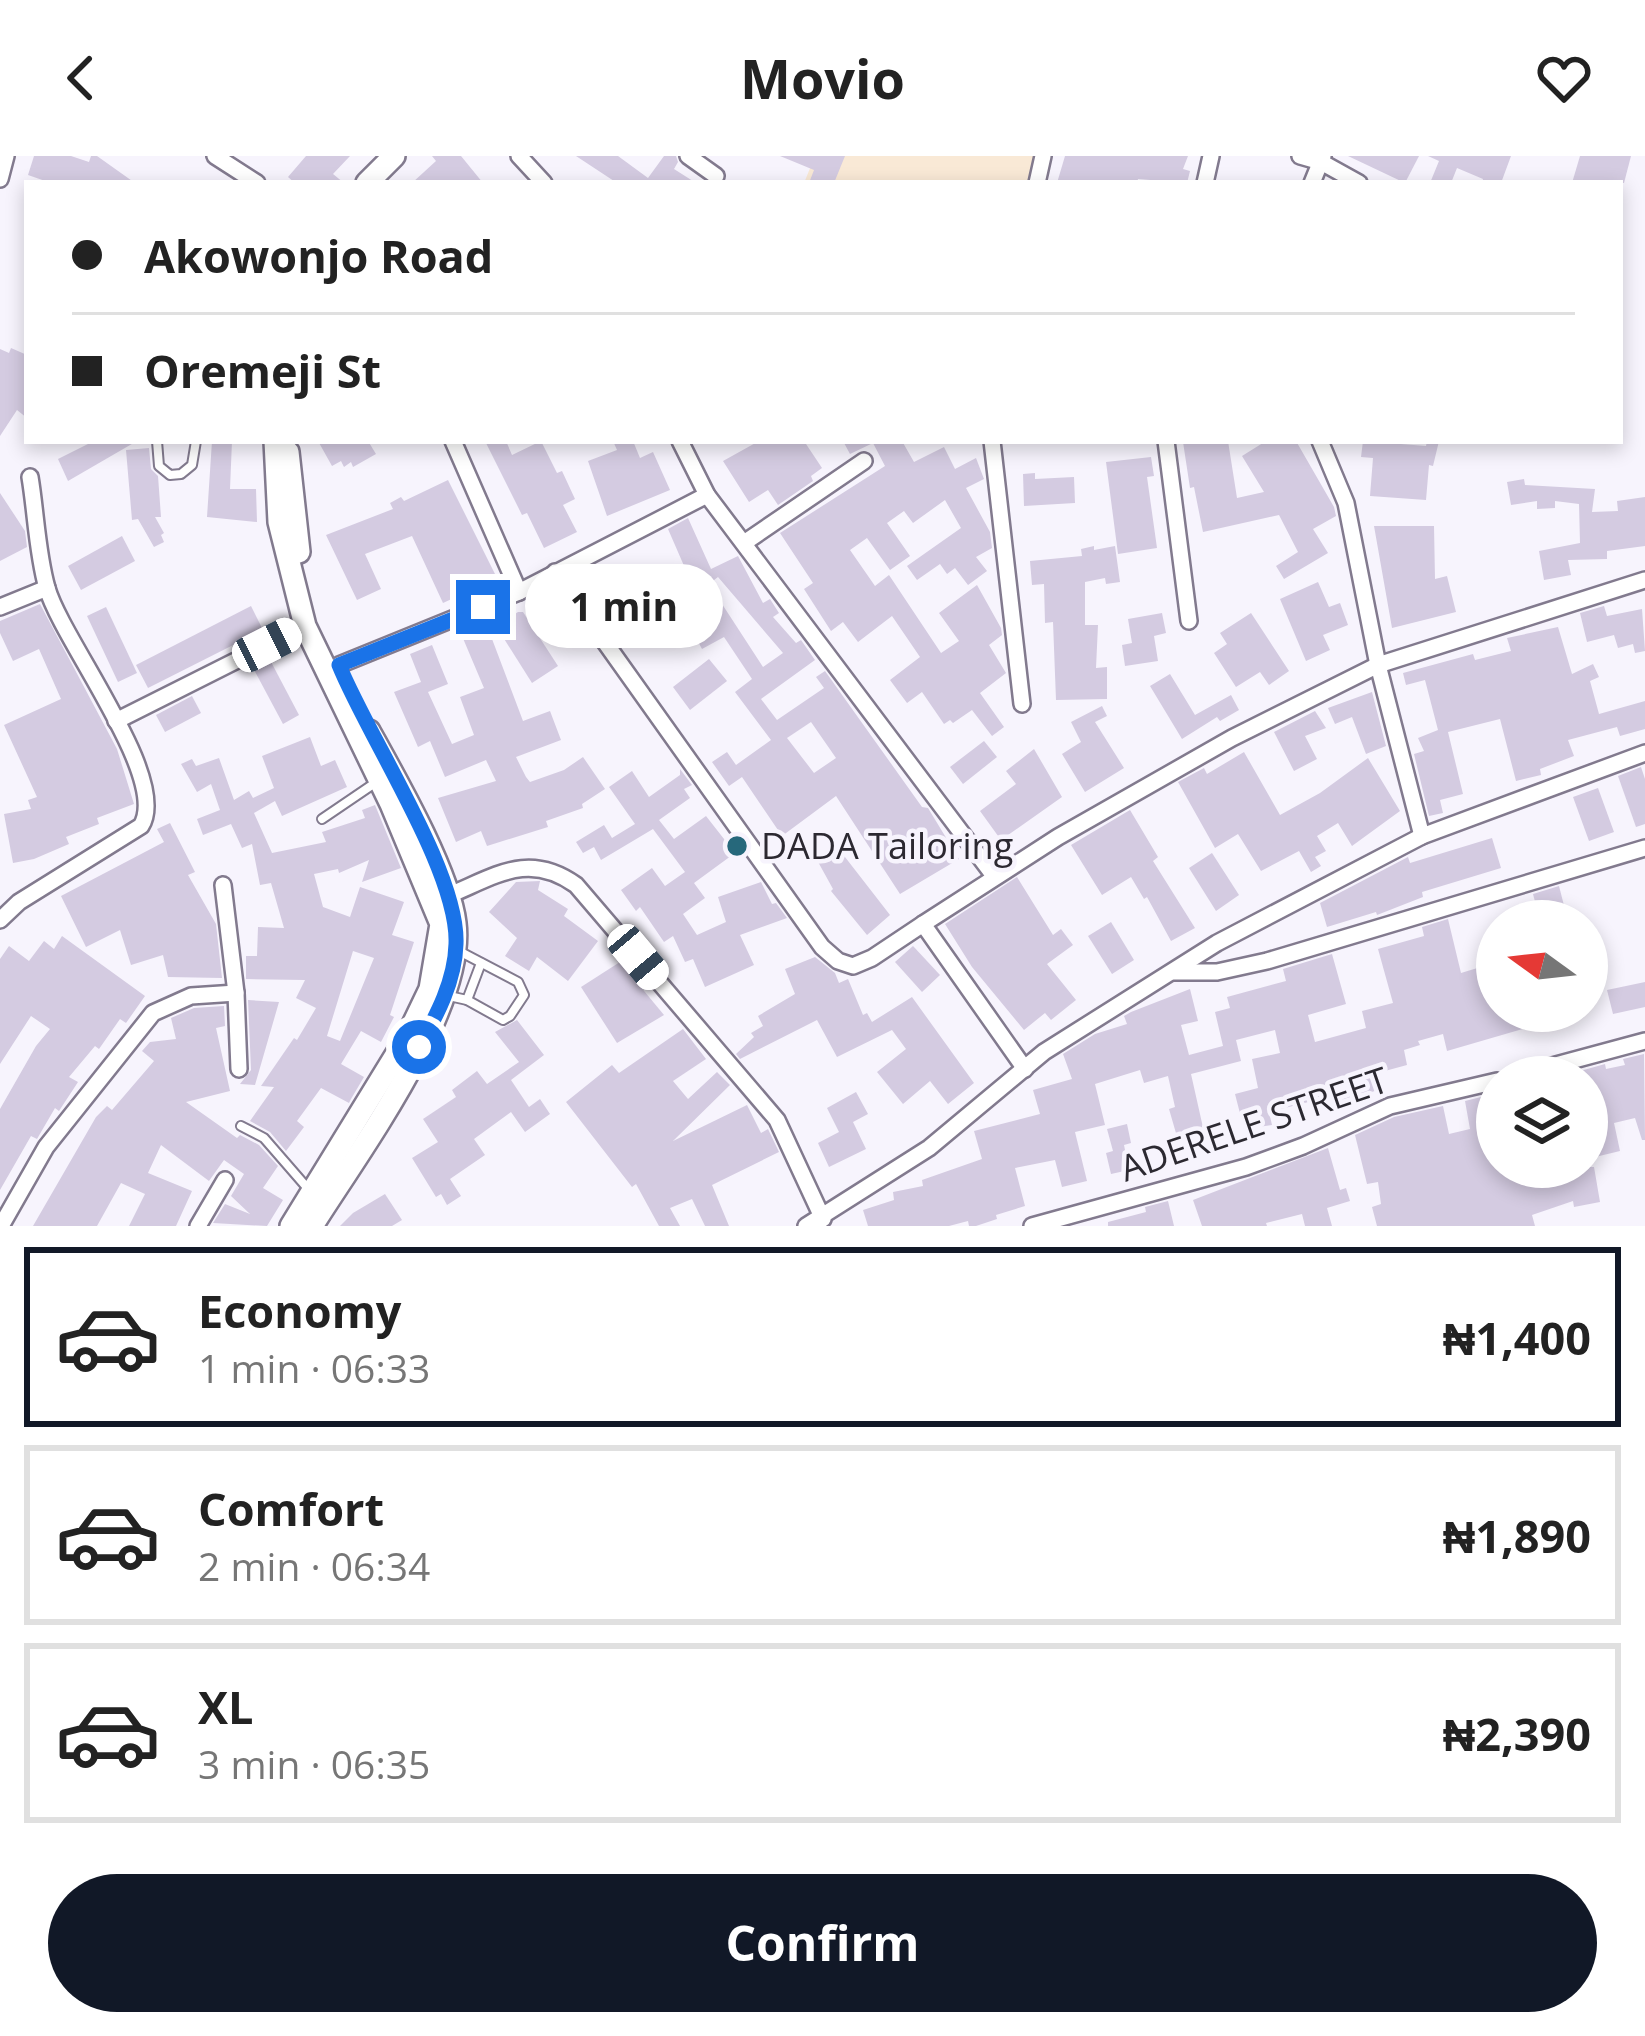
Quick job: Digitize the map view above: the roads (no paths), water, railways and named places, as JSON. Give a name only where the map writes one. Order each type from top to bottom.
[{"type":"main road","points":[[370,180],[394,156]]},
{"type":"main road","points":[[387,180],[409,156]]},
{"type":"main road","points":[[275,444],[279,522],[305,626],[433,897],[441,924],[447,995],[365,1108],[290,1226]]},
{"type":"main road","points":[[289,444],[301,566],[318,623],[427,845],[455,919],[456,950],[447,995],[388,1106],[312,1226]]},
{"type":"street","points":[[0,179],[7,156]]},
{"type":"street","points":[[214,156],[251,180]]},
{"type":"street","points":[[518,156],[541,180]]},
{"type":"street","points":[[688,156],[716,176]]},
{"type":"street","points":[[1300,156],[1322,159],[1354,180]]},
{"type":"street","points":[[455,444],[519,592]]},
{"type":"street","points":[[682,444],[707,495],[994,877]]},
{"type":"street","points":[[992,444],[1022,704]]},
{"type":"street","points":[[1166,444],[1189,621]]},
{"type":"street","points":[[1321,444],[1346,503],[1378,665],[1422,836]]},
{"type":"street","points":[[744,543],[864,461]]},
{"type":"street","points":[[0,920],[19,902],[114,844],[146,818],[147,789],[47,588],[30,477]]},
{"type":"street","points":[[339,665],[519,592],[707,495]]},
{"type":"street","points":[[555,572],[822,947],[838,961],[853,965],[872,958],[994,877],[1232,738],[1378,665],[1645,580]]},
{"type":"street","points":[[0,607],[47,588]]},
{"type":"street","points":[[116,721],[305,626]]},
{"type":"street","points":[[806,1226],[824,1219],[929,1148],[1044,1052],[1322,886],[1422,836],[1645,753]]},
{"type":"street","points":[[1171,972],[1217,971],[1267,961],[1645,848]]},
{"type":"street","points":[[447,896],[519,867],[557,872],[576,885],[777,1120],[824,1219]]},
{"type":"street","points":[[224,885],[239,1070]]},
{"type":"street","points":[[923,924],[1025,1069]]},
{"type":"street","points":[[1,1226],[46,1148],[153,1013],[191,996],[236,993]]},
{"type":"street","points":[[1589,1056],[1645,1041]]},
{"type":"street","name":"ADERELE STREET","points":[[1032,1226],[1246,1167],[1303,1147],[1390,1106],[1476,1086]]},
{"type":"street","points":[[198,1226],[225,1180]]},
{"type":"lane","points":[[157,444],[159,466],[170,475],[181,474],[192,465],[196,444]]},
{"type":"lane","points":[[322,819],[379,780]]},
{"type":"lane","points":[[456,950],[518,982],[523,999],[503,1020],[447,995],[481,963]]},
{"type":"lane","points":[[241,1126],[264,1138],[311,1192]]},
{"type":"place","name":"DADA Tailoring","points":[[737,846]]}]
